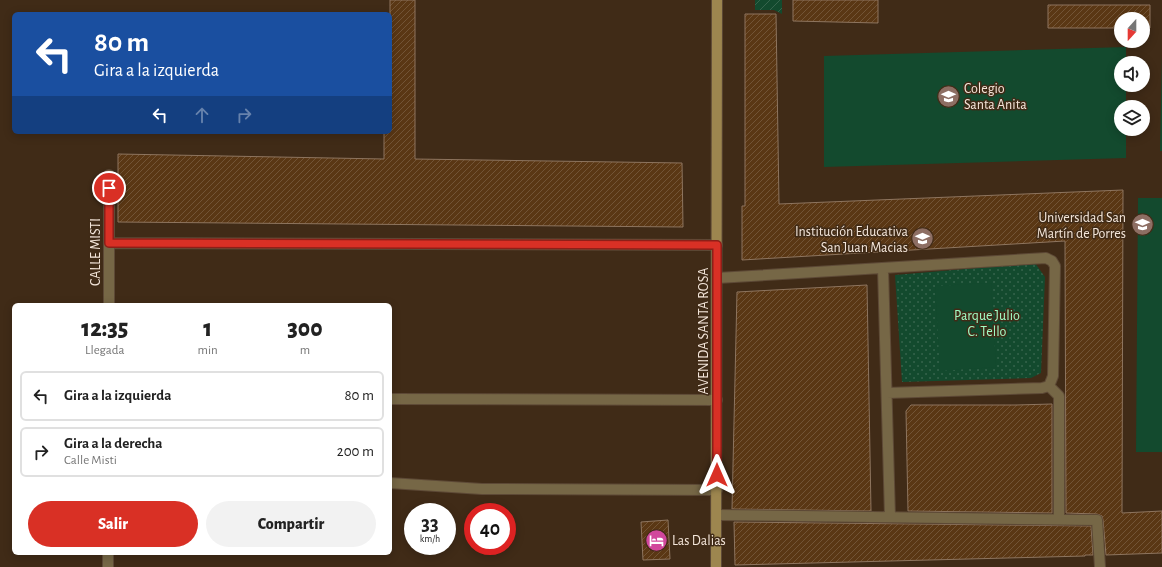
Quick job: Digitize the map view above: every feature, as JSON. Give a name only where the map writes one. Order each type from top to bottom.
[{"type":"street","name":"AVENIDA SANTA ROSA","points":[[716,567],[717,0]]},
{"type":"street","name":"CALLE MISTI","points":[[109,175],[109,303]]},
{"type":"street","points":[[109,243],[717,245]]},
{"type":"street","points":[[717,278],[1046,258],[1052,261],[1055,266],[1053,376],[1049,386]]},
{"type":"street","points":[[883,268],[890,517]]},
{"type":"street","points":[[887,392],[1042,388],[1049,386]]},
{"type":"street","points":[[1049,386],[1059,396],[1059,519]]},
{"type":"street","points":[[392,399],[717,400]]},
{"type":"street","points":[[392,483],[482,489],[717,490]]},
{"type":"street","points":[[717,515],[1097,520],[1100,567]]},
{"type":"street","points":[[108,555],[108,567]]},
{"type":"green space","points":[[755,0],[782,0],[782,14],[774,10],[755,10]]},
{"type":"green space","points":[[1126,48],[1126,56],[1114,56],[1114,92],[1126,92],[1126,100],[1114,100],[1114,136],[1126,136],[1126,158],[824,167],[824,56]]},
{"type":"green space","points":[[1162,55],[1162,151],[1160,151]]},
{"type":"green space","points":[[1138,198],[1162,198],[1162,452],[1136,452]]},
{"type":"green space","name":"Parque Julio C. Tello","points":[[1035,263],[1045,277],[1041,373],[1031,378],[902,382],[895,275]]},
{"type":"green space","points":[[991,283],[996,367],[940,371],[935,286]]},
{"type":"building","points":[[390,0],[415,0],[415,159],[682,163],[683,227],[118,222],[118,154],[384,159],[384,134],[392,134],[392,12],[390,12]]},
{"type":"building","points":[[793,0],[878,0],[878,23],[793,21]]},
{"type":"building","points":[[1048,5],[1150,5],[1150,12],[1114,12],[1114,28],[1048,28]]},
{"type":"building","points":[[745,14],[776,14],[779,204],[1123,190],[1122,513],[1162,511],[1162,553],[1106,555],[1102,516],[1097,514],[1066,513],[1065,241],[742,260],[742,206],[745,206]]},
{"type":"building","points":[[867,285],[871,511],[732,509],[737,292]]},
{"type":"building","points":[[1052,404],[1052,513],[908,511],[906,411],[911,405]]},
{"type":"building","name":"Las Dalias","points":[[668,520],[670,559],[643,560],[641,522]]},
{"type":"building","points":[[734,522],[1091,526],[1093,555],[735,565]]},
{"type":"place","name":"Colegio Santa Anita","points":[[949,96]]},
{"type":"place","name":"Universidad San Martín de Porres","points":[[1142,225]]},
{"type":"place","name":"Institución Educativa San Juan Macias","points":[[923,239]]},
{"type":"place","name":"Las Dalias","points":[[656,540]]},
{"type":"route","points":[[109,188],[109,243],[717,245],[717,475]]}]
